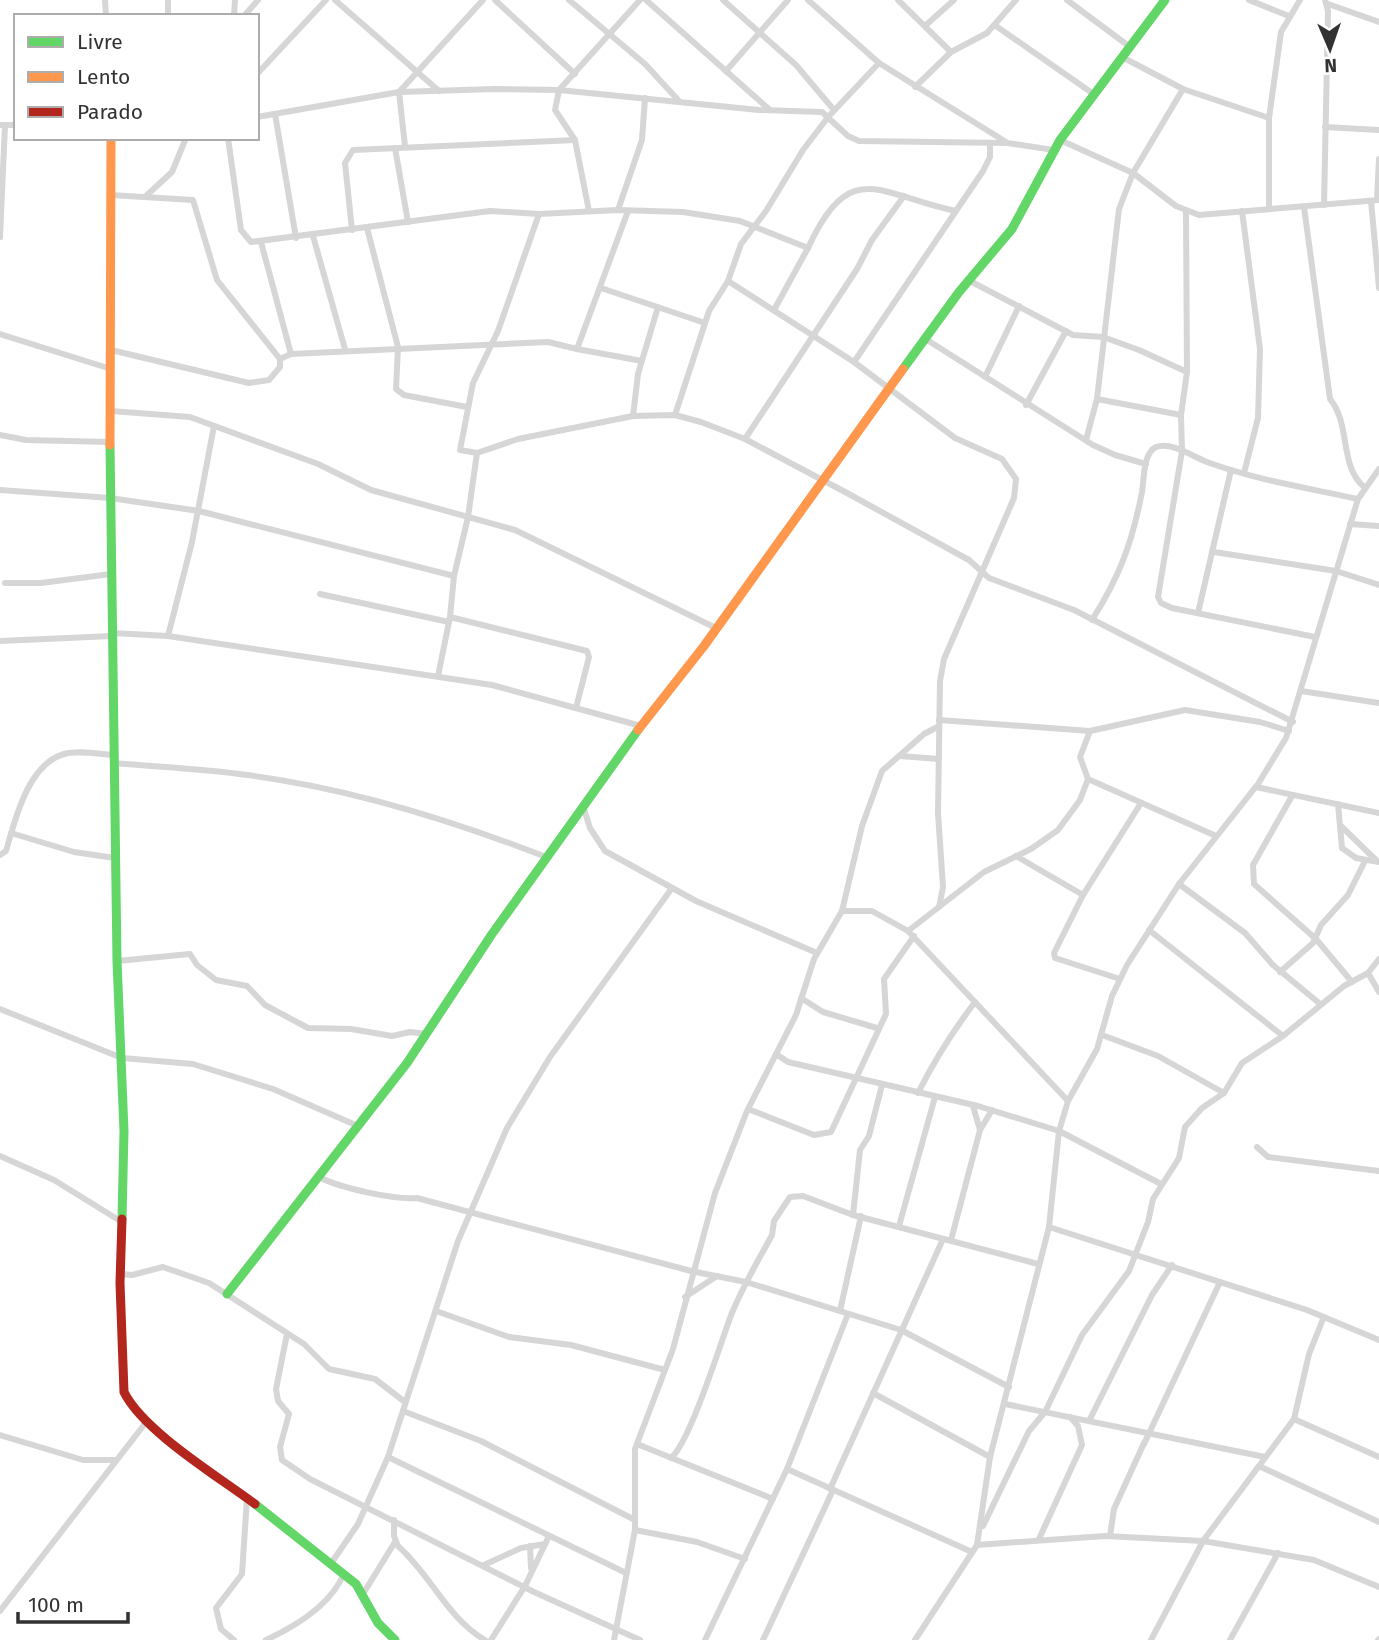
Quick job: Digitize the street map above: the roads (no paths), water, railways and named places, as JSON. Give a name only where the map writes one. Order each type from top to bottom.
[{"type":"street","points":[[246,14],[258,0]]},
{"type":"street","points":[[259,72],[326,0]]},
{"type":"street","points":[[335,0],[439,91]]},
{"type":"street","points":[[405,146],[399,92],[483,0]]},
{"type":"street","points":[[495,0],[575,74]]},
{"type":"street","points":[[569,0],[645,64],[679,101]]},
{"type":"street","points":[[589,211],[575,140],[567,125],[557,116],[559,90],[640,0]]},
{"type":"street","points":[[646,0],[770,110]]},
{"type":"street","points":[[723,0],[810,80],[848,136],[859,141],[1007,143],[1054,150]]},
{"type":"street","points":[[726,71],[788,0]]},
{"type":"street","points":[[808,0],[879,63],[1007,143]]},
{"type":"street","points":[[898,0],[951,52]]},
{"type":"street","points":[[926,25],[954,0]]},
{"type":"street","points":[[915,87],[951,52],[996,26],[1016,0]]},
{"type":"street","points":[[1067,0],[1130,47]]},
{"type":"street","points":[[227,1294],[426,1034],[546,857],[716,628],[888,386],[968,280],[1021,217],[1060,140],[1165,0]]},
{"type":"street","points":[[1249,0],[1289,16]]},
{"type":"street","points":[[1269,209],[1269,118],[1281,32],[1300,0]]},
{"type":"street","points":[[1324,205],[1326,2],[1379,22]]},
{"type":"street","points":[[996,26],[1095,95]]},
{"type":"street","points":[[1122,57],[1183,89],[1269,118]]},
{"type":"street","points":[[675,415],[705,323],[729,281],[741,244],[755,228],[803,150],[832,113],[879,63]]},
{"type":"street","points":[[1086,440],[1097,399],[1119,209],[1133,173],[1183,89]]},
{"type":"street","points":[[259,117],[399,92],[559,90],[770,110],[832,113]]},
{"type":"street","points":[[618,210],[642,140],[645,98]]},
{"type":"street","points":[[275,114],[296,238]]},
{"type":"street","points":[[0,237],[2,125]]},
{"type":"street","points":[[1325,127],[1379,130]]},
{"type":"street","points":[[111,140],[110,498],[117,961],[122,1058],[121,1274],[124,1392],[131,1406],[147,1420],[332,1562],[363,1594],[378,1623],[395,1640]]},
{"type":"street","points":[[148,195],[172,172],[185,140]]},
{"type":"street","points":[[228,140],[241,230],[248,241],[313,236],[490,211],[539,214],[618,210],[690,212],[740,221],[808,248]]},
{"type":"street","points":[[352,230],[345,163],[347,155],[353,150],[575,140]]},
{"type":"street","points":[[1060,140],[1133,173],[1186,212],[1199,215],[1376,200]]},
{"type":"street","points":[[854,362],[988,162],[990,144]]},
{"type":"street","points":[[395,148],[408,222]]},
{"type":"street","points":[[1379,159],[1376,200],[1379,288]]},
{"type":"street","points":[[774,310],[838,201],[850,191],[866,187],[882,188],[956,211]]},
{"type":"street","points":[[111,195],[148,195],[192,200],[217,280],[280,359],[280,367],[269,380],[249,383],[111,351]]},
{"type":"street","points":[[745,439],[857,269],[872,240],[904,196]]},
{"type":"street","points":[[1304,206],[1330,399],[1343,423],[1351,467],[1364,487]]},
{"type":"street","points":[[577,349],[628,211]]},
{"type":"street","points":[[1242,211],[1260,349],[1258,418],[1244,473]]},
{"type":"street","points":[[1186,212],[1187,372],[1181,415],[1182,451],[1158,597],[1161,603],[1172,608],[1315,637]]},
{"type":"street","points":[[539,214],[493,344],[482,360],[467,407],[460,450],[477,453],[518,439],[633,416],[675,415],[745,439],[969,560],[983,573],[1092,620],[1293,722]]},
{"type":"street","points":[[367,228],[398,347],[396,389],[399,393],[467,407]]},
{"type":"street","points":[[313,236],[345,349]]},
{"type":"street","points":[[261,242],[291,354]]},
{"type":"street","points":[[968,280],[1066,331],[1084,338],[1103,337],[1187,372]]},
{"type":"street","points":[[729,281],[854,362],[956,438],[1002,459],[1016,479],[1014,498],[944,659],[939,723],[938,813],[943,887],[939,908]]},
{"type":"street","points":[[601,288],[705,323]]},
{"type":"street","points":[[985,377],[1019,306]]},
{"type":"street","points":[[633,416],[642,361],[658,307]]},
{"type":"street","points":[[1026,405],[1066,331]]},
{"type":"street","points":[[0,334],[111,369]]},
{"type":"street","points":[[924,338],[1026,405],[1086,440],[1115,455],[1146,464]]},
{"type":"street","points":[[280,359],[291,354],[345,349],[548,342],[642,361]]},
{"type":"street","points":[[1097,399],[1181,415]]},
{"type":"street","points":[[111,411],[190,417],[318,464],[371,490],[527,536],[716,628]]},
{"type":"street","points":[[168,636],[199,511],[214,426]]},
{"type":"street","points":[[0,435],[26,440],[110,442]]},
{"type":"street","points":[[1092,620],[1119,577],[1134,527],[1146,464],[1150,453],[1157,447],[1182,451],[1231,470],[1358,499]]},
{"type":"street","points":[[438,676],[450,619],[454,576],[468,517],[477,453]]},
{"type":"street","points":[[915,1640],[977,1545],[990,1457],[1049,1227],[1059,1132],[1068,1101],[1102,1035],[1120,979],[1149,930],[1179,884],[1256,787],[1289,731],[1358,499],[1379,469]]},
{"type":"street","points":[[1198,614],[1231,470]]},
{"type":"street","points":[[0,491],[110,498],[199,511],[454,576]]},
{"type":"street","points":[[1350,524],[1379,526]]},
{"type":"street","points":[[1214,552],[1336,571],[1379,585]]},
{"type":"street","points":[[5,583],[41,583],[111,574]]},
{"type":"street","points":[[320,594],[450,619],[587,652],[589,657],[576,708]]},
{"type":"street","points":[[0,641],[112,634],[168,636],[492,685],[641,726]]},
{"type":"street","points":[[1301,691],[1379,703]]},
{"type":"street","points":[[614,1640],[635,1530],[632,1464],[636,1444],[665,1370],[715,1192],[748,1109],[801,998],[817,953],[842,911],[862,826],[882,771],[939,723],[1090,732],[1173,710],[1185,710],[1260,722],[1289,731]]},
{"type":"street","points":[[748,1109],[790,1128],[814,1135],[826,1135],[833,1130],[887,1009],[884,979],[911,933],[984,872],[1058,831],[1080,800],[1088,779],[1080,757],[1090,732]]},
{"type":"street","points":[[0,855],[6,850],[16,815],[39,772],[54,758],[66,753],[248,775],[327,789],[490,835],[546,857]]},
{"type":"street","points":[[898,756],[939,759]]},
{"type":"street","points":[[1088,779],[1216,836]]},
{"type":"street","points":[[1256,787],[1379,813]]},
{"type":"street","points":[[1292,796],[1253,865],[1251,877],[1254,884],[1316,939],[1352,982]]},
{"type":"street","points":[[1120,979],[1055,958],[1062,934],[1083,895],[1142,803]]},
{"type":"street","points":[[1338,804],[1342,848],[1356,858],[1378,861]]},
{"type":"street","points":[[584,809],[590,828],[605,851],[672,888],[817,953]]},
{"type":"street","points":[[1342,827],[1378,861]]},
{"type":"street","points":[[11,834],[85,854],[115,858]]},
{"type":"street","points":[[1016,856],[1083,895]]},
{"type":"street","points":[[1280,972],[1316,939],[1321,925],[1349,895],[1365,861]]},
{"type":"street","points":[[1179,884],[1245,933],[1280,972],[1319,1003]]},
{"type":"street","points":[[332,1562],[367,1507],[388,1457],[470,1212],[506,1128],[550,1057],[672,888]]},
{"type":"street","points":[[842,911],[872,911],[911,933],[1068,1101]]},
{"type":"street","points":[[1149,930],[1283,1036]]},
{"type":"street","points":[[117,961],[190,954],[197,965],[216,980],[247,986],[265,1005],[308,1028],[351,1028],[392,1036],[410,1032],[426,1034]]},
{"type":"street","points":[[981,1529],[1029,1432],[1045,1412],[1082,1335],[1129,1271],[1161,1184],[1179,1158],[1185,1127],[1202,1108],[1224,1093],[1242,1063],[1283,1036],[1319,1003],[1368,973],[1379,959]]},
{"type":"street","points":[[1368,973],[1379,992]]},
{"type":"street","points":[[801,998],[823,1012],[877,1028]]},
{"type":"street","points":[[918,1093],[937,1056],[954,1037],[959,1023],[975,1002]]},
{"type":"street","points":[[0,1009],[122,1058],[193,1064],[272,1089],[358,1126]]},
{"type":"street","points":[[1102,1035],[1158,1056],[1224,1093]]},
{"type":"street","points":[[776,1054],[788,1062],[992,1110],[1059,1132],[1161,1184]]},
{"type":"street","points":[[840,1311],[857,1215],[860,1150],[869,1136],[882,1085]]},
{"type":"street","points":[[899,1226],[935,1097]]},
{"type":"street","points":[[973,1106],[980,1130]]},
{"type":"street","points":[[951,1240],[980,1130],[992,1110]]},
{"type":"street","points":[[1257,1147],[1268,1157],[1379,1171]]},
{"type":"street","points":[[0,1156],[54,1180],[122,1222]]},
{"type":"street","points":[[319,1177],[331,1183],[394,1199],[417,1198],[691,1271],[748,1283],[901,1330],[1009,1387]]},
{"type":"street","points":[[671,1458],[685,1438],[726,1338],[730,1317],[772,1234],[774,1221],[790,1197],[803,1196],[857,1215],[1038,1264]]},
{"type":"street","points":[[1049,1227],[1307,1310],[1323,1319],[1379,1339]]},
{"type":"street","points":[[763,1640],[832,1490],[858,1428],[860,1415],[873,1393],[943,1239]]},
{"type":"street","points":[[1090,1421],[1152,1295],[1172,1265]]},
{"type":"street","points":[[121,1274],[171,1268],[209,1283],[304,1344],[329,1369],[375,1380],[394,1390],[405,1402]]},
{"type":"street","points":[[685,1297],[717,1276]]},
{"type":"street","points":[[1110,1536],[1114,1509],[1144,1444],[1147,1431],[1220,1282]]},
{"type":"street","points":[[436,1311],[509,1336],[572,1345],[665,1370]]},
{"type":"street","points":[[705,1640],[773,1499],[848,1314]]},
{"type":"street","points":[[1151,1640],[1203,1541],[1294,1419],[1308,1354],[1323,1319]]},
{"type":"street","points":[[287,1334],[276,1389],[278,1401],[289,1414],[279,1447],[280,1457],[310,1479],[615,1631],[640,1640]]},
{"type":"street","points":[[394,1390],[410,1385]]},
{"type":"street","points":[[873,1393],[990,1457]]},
{"type":"street","points":[[1005,1404],[1265,1457]]},
{"type":"street","points":[[403,1411],[481,1441],[635,1520]]},
{"type":"street","points":[[1039,1539],[1082,1445],[1078,1426],[1070,1417]]},
{"type":"street","points":[[1294,1419],[1379,1457]]},
{"type":"street","points":[[0,1611],[147,1420]]},
{"type":"street","points":[[0,1435],[83,1460],[115,1460]]},
{"type":"street","points":[[636,1444],[773,1499]]},
{"type":"street","points":[[388,1457],[626,1573]]},
{"type":"street","points":[[1259,1466],[1379,1522]]},
{"type":"street","points":[[786,1469],[972,1552]]},
{"type":"street","points":[[234,1640],[221,1629],[216,1608],[242,1574],[247,1499]]},
{"type":"street","points":[[363,1594],[395,1542],[394,1520]]},
{"type":"street","points":[[635,1530],[697,1542],[745,1559]]},
{"type":"street","points":[[491,1640],[525,1586],[549,1536]]},
{"type":"street","points":[[977,1545],[1110,1536],[1203,1541],[1314,1560],[1379,1587]]},
{"type":"street","points":[[395,1542],[470,1632],[485,1640]]},
{"type":"street","points":[[484,1565],[521,1548],[545,1544]]},
{"type":"street","points":[[530,1546],[531,1570]]},
{"type":"street","points":[[521,1548],[530,1554]]},
{"type":"street","points":[[1230,1640],[1278,1553]]},
{"type":"street","points":[[266,1640],[323,1605],[337,1591],[344,1573]]}]
